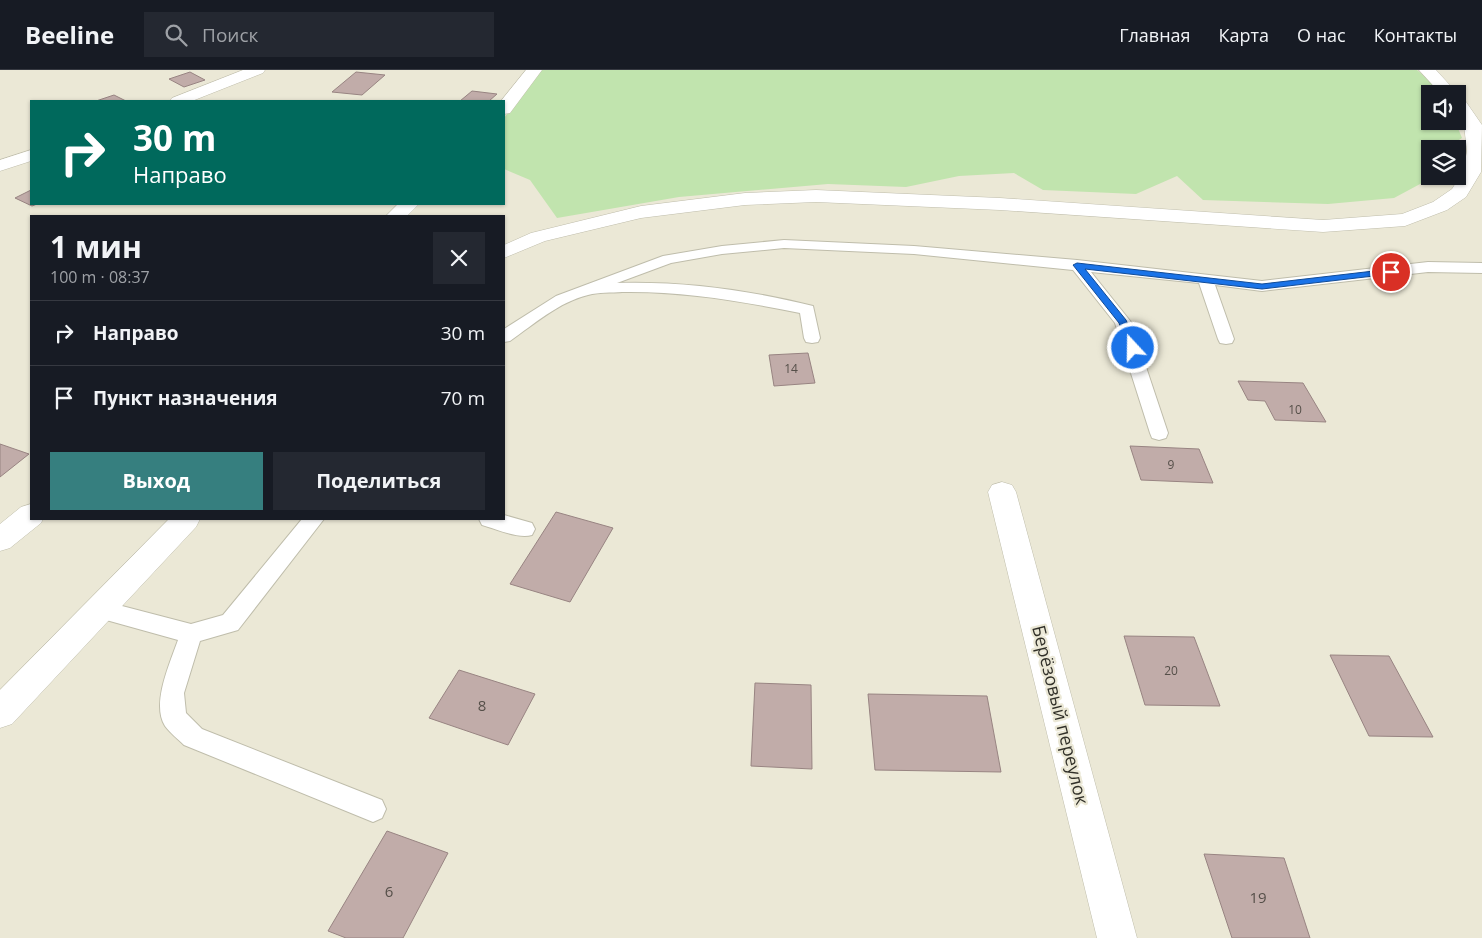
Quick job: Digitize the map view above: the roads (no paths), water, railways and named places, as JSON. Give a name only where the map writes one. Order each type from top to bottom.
[{"type":"street","points":[[181,100],[257,70]]},
{"type":"street","points":[[505,108],[534,70]]},
{"type":"street","points":[[1427,70],[1441,85]]},
{"type":"street","points":[[505,252],[538,237],[641,212],[745,199],[816,196],[1000,204],[1323,226],[1405,220],[1440,206],[1459,193],[1472,172],[1476,151],[1477,126],[1466,113]]},
{"type":"street","points":[[0,166],[30,155]]},
{"type":"street","points":[[397,215],[408,205]]},
{"type":"street","name":"Берёзовый переулок","points":[[1002,492],[1116,938]]},
{"type":"street","points":[[0,540],[30,516]]},
{"type":"street","points":[[0,713],[185,520]]},
{"type":"lane","points":[[505,336],[545,309],[584,290],[668,259],[722,250],[784,244],[914,250],[1077,265],[1262,286],[1428,267],[1482,268]]},
{"type":"lane","points":[[1077,265],[1123,322],[1159,433]]},
{"type":"lane","points":[[1205,279],[1226,339]]},
{"type":"lane","points":[[584,290],[630,287],[692,291],[746,298],[807,310],[812,338]]},
{"type":"lane","points":[[99,609],[191,634],[230,623],[313,520]]},
{"type":"lane","points":[[493,520],[525,529]]},
{"type":"lane","points":[[191,634],[172,693],[174,718],[194,737],[373,809]]}]
